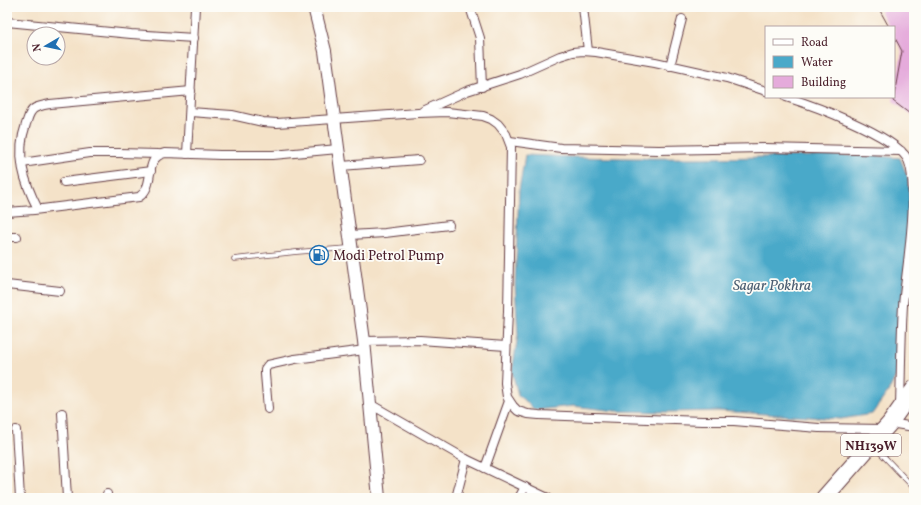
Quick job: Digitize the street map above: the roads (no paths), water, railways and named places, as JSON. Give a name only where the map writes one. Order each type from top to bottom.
[{"type":"highway","name":"NH139W","points":[[824,498],[888,426],[914,389]]},
{"type":"street","points":[[188,154],[195,7]]},
{"type":"street","points":[[314,7],[325,51],[352,248],[364,345],[379,498]]},
{"type":"street","points":[[470,7],[480,38],[482,87]]},
{"type":"street","points":[[584,7],[588,51]]},
{"type":"street","points":[[670,66],[682,19]]},
{"type":"street","points":[[7,22],[131,34],[194,38]]},
{"type":"street","points":[[418,113],[467,91],[520,74],[560,56],[573,52],[596,52],[670,66],[727,78],[765,90]]},
{"type":"street","points":[[33,210],[22,163],[22,135],[31,111],[35,108],[50,104],[191,91]]},
{"type":"street","points":[[789,98],[806,103],[870,131],[894,145],[907,159],[913,176],[913,221],[910,280],[902,339],[900,409]]},
{"type":"street","points":[[190,112],[232,115],[263,122],[290,122],[447,112],[483,116],[498,124],[510,141],[511,154],[505,383],[507,397],[518,411],[539,415],[734,421],[819,428],[888,426],[914,427]]},
{"type":"street","points":[[510,141],[562,148],[659,150],[764,148],[901,151]]},
{"type":"street","points":[[22,163],[90,153],[119,152],[158,154],[273,155],[338,149]]},
{"type":"street","points":[[7,212],[139,197],[144,194],[147,188],[154,159],[158,154]]},
{"type":"street","points":[[340,166],[418,160]]},
{"type":"street","points":[[64,182],[151,171]]},
{"type":"street","points":[[350,235],[385,233],[449,225]]},
{"type":"street","points":[[7,238],[17,237]]},
{"type":"street","points":[[7,284],[60,291]]},
{"type":"street","points":[[268,409],[265,370],[268,365],[364,345],[420,340],[506,346]]},
{"type":"street","points":[[485,468],[509,400]]},
{"type":"street","points":[[370,404],[466,459],[548,498]]},
{"type":"street","points":[[62,412],[67,498]]},
{"type":"street","points":[[16,430],[20,498]]},
{"type":"street","points":[[456,498],[466,459]]},
{"type":"street","points":[[519,498],[525,487]]},
{"type":"lane","points":[[234,259],[296,252],[352,248]]},
{"type":"lane","points":[[872,444],[914,488]]},
{"type":"water","name":"Sagar Pokhra","points":[[525,155],[654,158],[869,155],[900,158],[908,178],[910,217],[897,374],[888,392],[872,414],[841,419],[719,411],[616,411],[573,406],[535,410],[518,395],[512,372],[518,335],[515,285],[519,190]]},
{"type":"place","name":"Modi Petrol Pump","points":[[319,255]]}]
